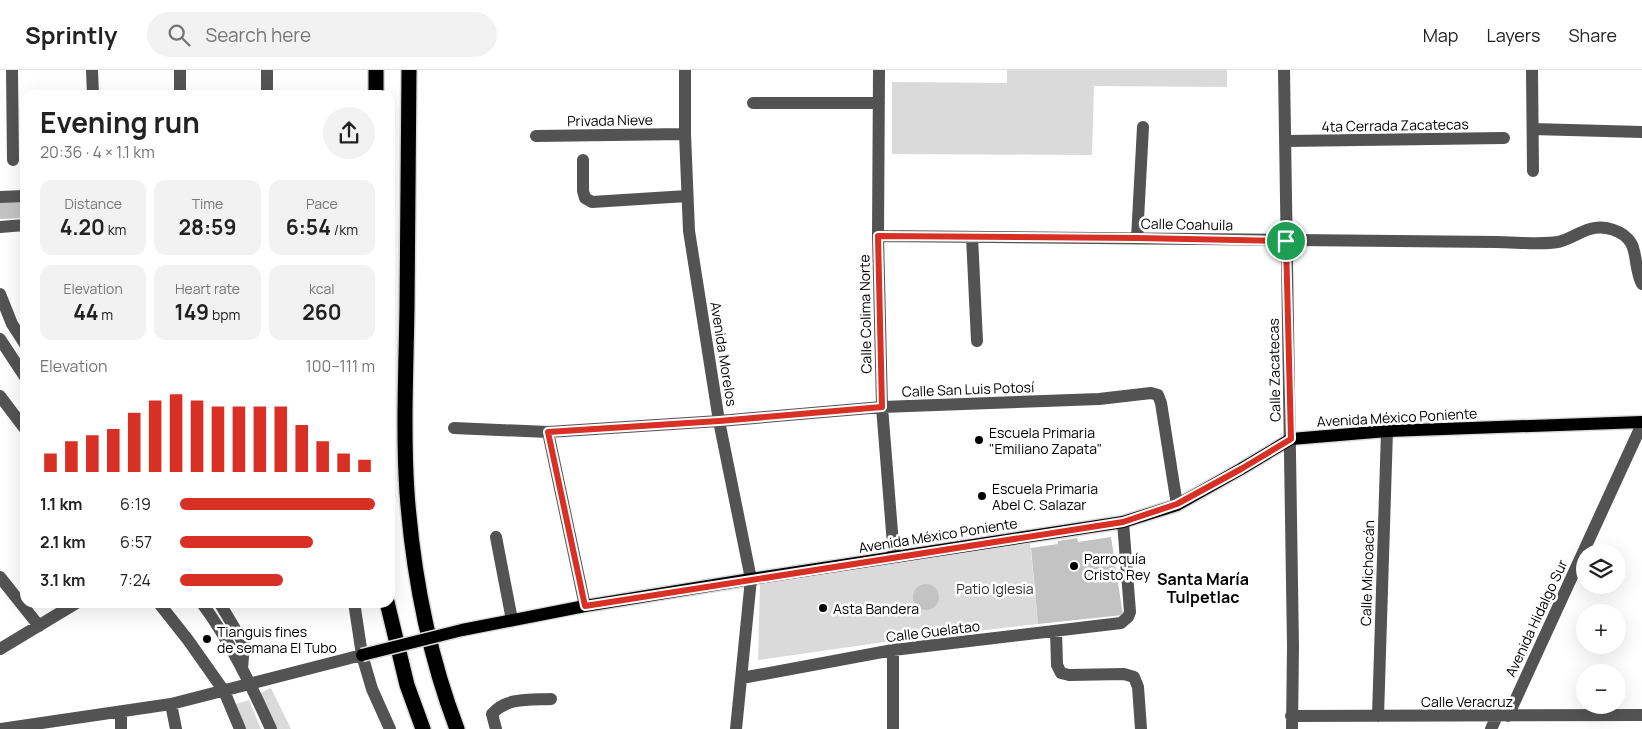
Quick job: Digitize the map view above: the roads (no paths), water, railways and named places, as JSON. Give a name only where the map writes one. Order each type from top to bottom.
[{"type":"highway","points":[[409,70],[407,492],[413,551],[425,625],[437,671],[457,729]]},
{"type":"highway","points":[[388,608],[406,684],[423,729]]},
{"type":"main road","name":"Avenida México Poniente","points":[[362,655],[462,630],[585,606],[1123,522],[1177,504],[1291,439],[1387,431],[1642,423]]},
{"type":"street","points":[[12,70],[14,160]]},
{"type":"street","points":[[92,70],[92,90]]},
{"type":"street","points":[[180,70],[180,90]]},
{"type":"street","points":[[267,70],[267,90]]},
{"type":"street","name":"Avenida Morelos","points":[[685,70],[685,134],[689,231],[719,421],[751,579],[736,729]]},
{"type":"street","name":"Calle Colima Norte","points":[[879,70],[878,236],[882,407],[894,557]]},
{"type":"street","name":"Calle Zacatecas","points":[[1284,70],[1291,439],[1292,723]]},
{"type":"street","points":[[1532,70],[1533,171]]},
{"type":"street","points":[[753,103],[879,103]]},
{"type":"street","points":[[1137,238],[1143,127]]},
{"type":"street","points":[[1533,129],[1642,132]]},
{"type":"street","name":"Privada Nieve","points":[[536,136],[685,134]]},
{"type":"street","name":"4ta Cerrada Zacatecas","points":[[1286,141],[1504,138]]},
{"type":"street","points":[[583,160],[583,191],[586,198],[592,202],[687,196]]},
{"type":"street","points":[[0,197],[20,196]]},
{"type":"street","points":[[0,227],[20,225]]},
{"type":"street","name":"Calle Coahuila","points":[[878,236],[1557,242],[1572,238],[1591,229],[1607,228],[1622,232],[1631,244],[1642,284]]},
{"type":"street","points":[[972,237],[977,341]]},
{"type":"street","points":[[0,294],[12,324],[20,336]]},
{"type":"street","points":[[0,339],[20,369]]},
{"type":"street","name":"Calle San Luis Potosí","points":[[454,428],[548,432],[719,421],[882,407],[1099,398],[1151,393],[1158,396],[1161,403],[1177,504]]},
{"type":"street","points":[[0,396],[20,422]]},
{"type":"street","name":"Avenida Hidalgo Sur","points":[[1491,729],[1502,716],[1642,423]]},
{"type":"street","name":"Calle Michoacán","points":[[1378,716],[1387,431]]},
{"type":"street","points":[[548,432],[585,606]]},
{"type":"street","name":"Calle Guelatao","points":[[742,678],[893,650],[1121,623],[1128,617],[1130,612],[1123,522]]},
{"type":"street","points":[[496,537],[512,620]]},
{"type":"street","points":[[0,577],[20,602]]},
{"type":"street","points":[[25,608],[39,626]]},
{"type":"street","points":[[0,649],[68,608]]},
{"type":"street","points":[[163,608],[224,691],[240,729]]},
{"type":"street","points":[[206,608],[251,684],[271,729]]},
{"type":"street","points":[[223,608],[244,644],[242,669]]},
{"type":"street","points":[[355,608],[362,655],[372,688],[390,729]]},
{"type":"street","points":[[1056,631],[1057,665],[1061,673],[1069,675],[1124,674],[1134,677],[1138,687],[1141,729]]},
{"type":"street","points":[[893,650],[893,729]]},
{"type":"street","points":[[1,729],[20,728],[171,704],[362,655]]},
{"type":"street","points":[[496,729],[492,714],[498,707],[518,700],[551,700]]},
{"type":"street","points":[[171,704],[176,729]]},
{"type":"street","points":[[121,712],[122,729]]},
{"type":"street","name":"Calle Veracruz","points":[[1292,723],[1378,716],[1642,716]]},
{"type":"place","name":"Escuela Primaria \"Emiliano Zapata\"","points":[[979,440]]},
{"type":"place","name":"Escuela Primaria Abel C. Salazar","points":[[982,496]]},
{"type":"place","name":"Parroquía Cristo Rey","points":[[1074,566]]},
{"type":"place","name":"Asta Bandera","points":[[823,608]]},
{"type":"place","name":"Tianguis fines de semana El Tubo","points":[[207,639]]},
{"type":"district","name":"Santa María Tulpetlac","points":[[1203,588]]},
{"type":"park label","name":"Patio Iglesia","points":[[995,588]]}]
